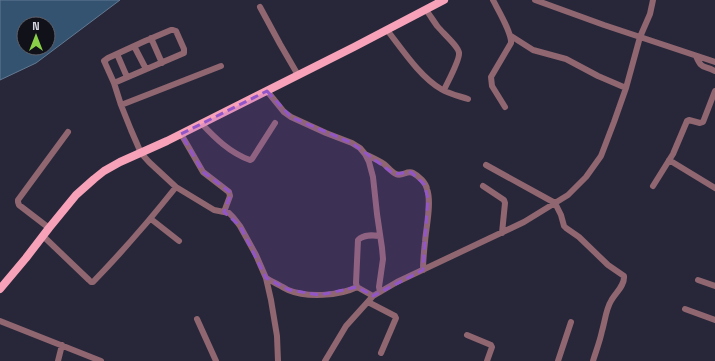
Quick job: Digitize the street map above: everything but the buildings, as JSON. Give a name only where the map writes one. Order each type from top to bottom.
[{"type":"main road","points":[[0,289],[76,195],[104,171],[267,91],[444,0]]},
{"type":"street","points":[[493,0],[511,36],[511,43],[491,77],[492,86],[505,108]]},
{"type":"street","points":[[535,0],[550,2],[640,37],[715,62]]},
{"type":"street","points":[[325,361],[346,326],[373,296],[397,282],[524,222],[568,195],[586,177],[601,156],[614,122],[626,88],[640,37],[650,14],[653,0]]},
{"type":"street","points":[[260,7],[298,75]]},
{"type":"street","points":[[426,10],[460,53],[456,66],[444,90]]},
{"type":"street","points":[[114,83],[184,53],[184,49],[176,31],[171,30],[151,38],[104,61],[141,153],[176,187],[214,210],[229,214],[240,226],[256,255],[266,278],[277,336],[278,361]]},
{"type":"street","points":[[387,30],[421,73],[431,82],[444,90],[468,99]]},
{"type":"street","points":[[511,36],[533,50],[566,59],[598,76],[626,88]]},
{"type":"street","points":[[151,38],[162,63]]},
{"type":"street","points":[[134,46],[146,69]]},
{"type":"street","points":[[117,54],[127,77]]},
{"type":"street","points":[[696,56],[701,66],[715,71]]},
{"type":"street","points":[[121,105],[221,66]]},
{"type":"street","points":[[267,91],[284,112],[291,117],[352,143],[360,148],[365,154],[373,177],[382,248],[383,258],[380,292]]},
{"type":"street","points":[[653,186],[673,154],[687,121],[703,122],[715,91]]},
{"type":"street","points":[[202,123],[218,141],[227,148],[250,160],[275,123]]},
{"type":"street","points":[[49,228],[19,205],[18,200],[68,132]]},
{"type":"street","points":[[181,134],[203,172],[229,192],[230,196],[224,212]]},
{"type":"street","points":[[365,154],[384,164],[394,174],[400,175],[408,172],[414,174],[427,188],[428,219],[424,242],[423,270]]},
{"type":"street","points":[[669,160],[715,188]]},
{"type":"street","points":[[486,165],[555,203],[561,215],[564,226],[623,275],[624,277],[622,284],[608,306],[593,361]]},
{"type":"street","points":[[483,186],[504,200],[502,233]]},
{"type":"street","points":[[43,236],[92,282],[124,250],[176,187]]},
{"type":"street","points":[[151,219],[179,241]]},
{"type":"street","points":[[373,296],[358,287],[356,283],[358,240],[359,238],[365,236],[380,236]]},
{"type":"street","points":[[266,278],[289,290],[308,295],[340,292],[358,287]]},
{"type":"street","points":[[698,280],[715,286]]},
{"type":"street","points":[[368,302],[395,316],[396,318],[381,354]]},
{"type":"street","points":[[685,309],[715,320]]},
{"type":"street","points":[[197,320],[216,361]]},
{"type":"street","points":[[0,321],[101,361]]},
{"type":"street","points":[[558,361],[571,322]]},
{"type":"street","points":[[467,335],[491,345],[492,347],[487,361]]},
{"type":"street","points":[[58,361],[62,345]]},
{"type":"highlighted area","points":[[267,91],[291,117],[352,143],[394,174],[411,172],[424,184],[428,198],[423,270],[373,296],[357,287],[320,295],[289,290],[266,278],[240,226],[224,212],[231,193],[203,172],[181,134]]},
{"type":"water","points":[[0,0],[120,0],[56,48],[56,16],[16,16],[16,56],[45,56],[36,63],[0,80]]}]
